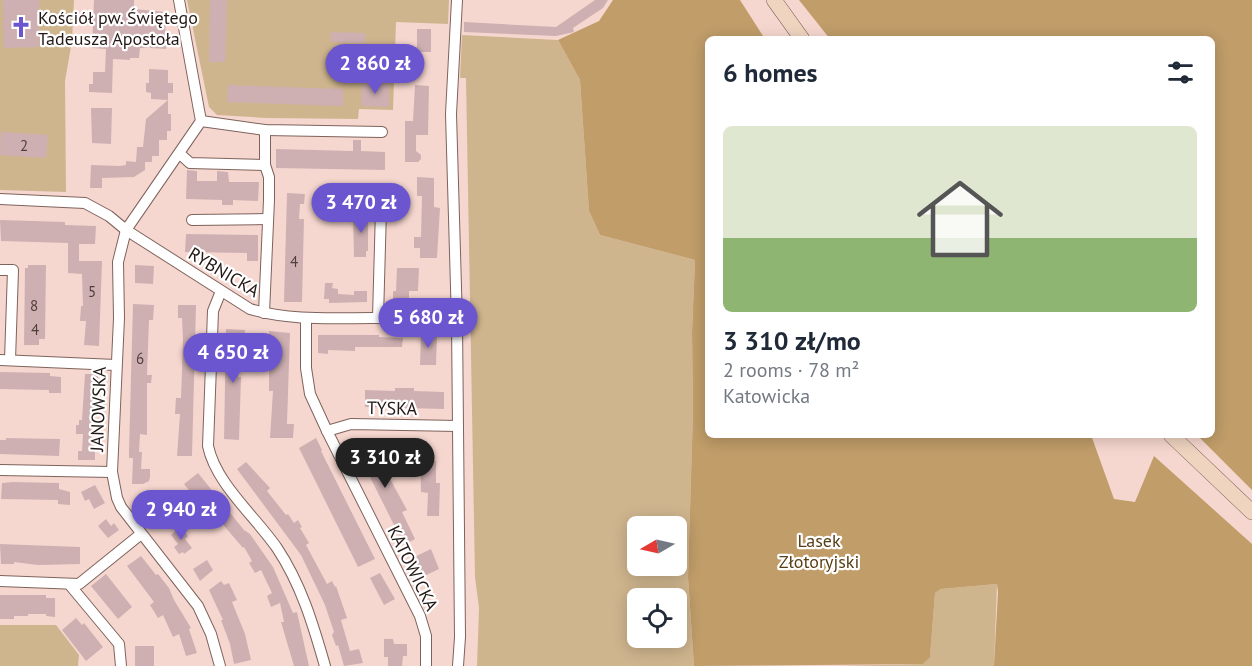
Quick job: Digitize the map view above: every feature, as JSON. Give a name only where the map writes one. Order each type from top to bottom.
[{"type":"street","points":[[126,230],[201,121],[178,0]]},
{"type":"street","points":[[457,0],[451,114],[458,322],[460,637],[458,666]]},
{"type":"street","points":[[774,0],[800,36]]},
{"type":"street","points":[[201,121],[265,130],[382,132]]},
{"type":"street","points":[[264,313],[269,177],[265,165],[265,130]]},
{"type":"street","points":[[180,154],[190,163],[265,165]]},
{"type":"street","name":"RYBNICKA","points":[[0,199],[85,203],[109,216],[126,230],[250,309],[264,313],[306,318],[378,318],[458,322]]},
{"type":"street","points":[[378,318],[381,209]]},
{"type":"street","points":[[192,220],[268,219]]},
{"type":"street","name":"JANOWSKA","points":[[126,230],[118,262],[119,318],[112,472],[117,498],[141,534],[198,606],[211,634],[220,666]]},
{"type":"street","points":[[0,270],[13,270],[5,360],[116,365]]},
{"type":"street","points":[[221,291],[213,311],[208,446],[210,458],[220,475],[276,546],[292,573],[314,625],[325,666]]},
{"type":"street","name":"KATOWICKA","points":[[306,318],[306,368],[310,394],[420,616],[426,636],[426,666]]},
{"type":"street","name":"TYSKA","points":[[327,431],[351,424],[458,426]]},
{"type":"street","points":[[1174,438],[1252,512]]},
{"type":"street","points":[[0,470],[112,472]]},
{"type":"street","points":[[0,581],[79,584],[141,534]]},
{"type":"street","points":[[69,584],[119,644],[121,666]]},
{"type":"shaded area","points":[[0,0],[74,0],[72,41],[65,81],[66,192],[0,190]]},
{"type":"shaded area","points":[[187,0],[449,0],[448,24],[396,22],[393,110],[359,109],[358,119],[217,115],[209,107]]},
{"type":"shaded area","points":[[462,35],[558,40],[580,80],[589,211],[600,235],[695,260],[688,577],[694,666],[477,666],[479,608],[475,577],[466,78],[460,78]]},
{"type":"shaded area","points":[[997,584],[994,666],[838,666],[923,664],[930,656],[935,593],[941,589]]},
{"type":"shaded area","points":[[0,625],[56,625],[79,655],[78,666],[0,666]]},
{"type":"green space","name":"Lasek Złotoryjski","points":[[613,0],[740,0],[763,36],[705,36],[705,438],[1092,438],[1114,499],[1135,502],[1154,456],[1252,544],[1252,666],[994,666],[997,584],[941,589],[935,593],[930,657],[923,664],[694,666],[688,577],[695,260],[600,235],[589,211],[580,80],[558,40],[599,21]]},
{"type":"green space","points":[[799,0],[1252,0],[1252,490],[1200,438],[1215,438],[1215,36],[828,36]]},
{"type":"building","name":"Kościół pw. Świętego Tadeusza Apostoła","points":[[3,0],[39,0],[39,47],[4,48]]},
{"type":"building","points":[[94,0],[134,0],[134,9],[166,12],[166,49],[150,48],[150,45],[147,48],[140,48],[139,58],[113,59],[112,93],[89,92],[89,84],[93,84],[93,72],[105,72],[106,49],[92,48]]},
{"type":"building","points":[[210,0],[227,0],[225,62],[209,62]]},
{"type":"building","points":[[595,0],[608,0],[603,8],[573,28],[574,32],[556,36],[464,32],[464,22],[556,27]]},
{"type":"building","points":[[417,29],[431,29],[431,52],[417,52]]},
{"type":"building","points":[[331,32],[365,33],[365,43],[331,42]]},
{"type":"building","points":[[149,69],[168,70],[168,83],[173,83],[173,93],[168,93],[168,100],[151,99],[151,93],[146,92],[146,83],[149,83]]},
{"type":"building","points":[[362,84],[389,84],[389,107],[361,106]]},
{"type":"building","points":[[228,85],[343,89],[343,106],[227,102]]},
{"type":"building","points":[[415,85],[429,86],[428,135],[416,135],[416,151],[421,155],[421,159],[418,162],[405,162],[405,121],[413,121]]},
{"type":"building","points":[[168,100],[171,131],[167,131],[167,140],[159,140],[159,156],[152,156],[152,162],[145,162],[145,170],[134,177],[102,178],[102,188],[90,188],[91,165],[120,166],[126,165],[126,161],[136,162],[137,147],[143,147],[146,119]]},
{"type":"building","points":[[91,108],[112,108],[111,144],[92,143]]},
{"type":"building","points":[[1,132],[48,135],[46,158],[0,155]]},
{"type":"building","points":[[353,140],[361,140],[361,151],[385,152],[385,170],[276,168],[276,149],[353,151]]},
{"type":"building","points":[[187,170],[197,171],[197,181],[217,181],[217,171],[228,172],[229,182],[259,182],[258,201],[233,200],[233,205],[222,205],[222,200],[186,199]]},
{"type":"building","points":[[417,177],[434,178],[434,207],[440,208],[437,258],[420,258],[420,248],[414,248],[414,237],[421,237],[422,196],[417,196]]},
{"type":"building","points":[[287,193],[305,194],[304,204],[300,204],[299,219],[304,219],[302,302],[284,302]]},
{"type":"building","points":[[326,199],[341,200],[340,217],[325,216]]},
{"type":"building","points":[[353,213],[368,213],[366,257],[354,257]]},
{"type":"building","points":[[0,220],[65,222],[65,225],[96,226],[95,244],[79,244],[79,261],[102,261],[99,346],[84,345],[86,321],[80,321],[81,306],[83,306],[82,274],[68,273],[68,243],[1,241]]},
{"type":"building","points":[[186,234],[258,235],[258,261],[247,261],[247,253],[185,252]]},
{"type":"building","points":[[28,265],[46,265],[45,339],[39,339],[39,345],[24,345],[25,268],[28,268]]},
{"type":"building","points":[[135,265],[154,266],[153,284],[135,283]]},
{"type":"building","points":[[397,268],[419,268],[418,291],[409,291],[409,307],[393,306]]},
{"type":"building","points":[[325,283],[333,283],[332,288],[338,289],[338,294],[354,295],[354,291],[367,291],[367,302],[329,303],[329,299],[324,299]]},
{"type":"building","points":[[133,304],[154,305],[153,320],[149,320],[147,375],[152,375],[151,383],[147,383],[147,435],[140,434],[139,452],[142,452],[141,469],[150,469],[150,477],[149,481],[143,484],[132,484],[133,458],[129,458]]},
{"type":"building","points":[[178,305],[196,305],[192,456],[177,456],[180,414],[175,414],[176,398],[181,398],[183,341],[182,318],[178,318]]},
{"type":"building","points":[[226,329],[245,330],[244,344],[239,344],[238,377],[241,377],[239,440],[224,439]]},
{"type":"building","points":[[269,331],[290,333],[287,424],[294,424],[293,438],[270,438],[273,391],[269,391]]},
{"type":"building","points":[[421,333],[437,335],[436,365],[420,365]]},
{"type":"building","points":[[318,335],[379,335],[379,337],[403,338],[402,347],[355,347],[355,351],[328,350],[328,354],[318,353]]},
{"type":"building","points":[[0,372],[50,373],[50,376],[61,377],[61,393],[49,393],[49,390],[0,389]]},
{"type":"building","points":[[85,374],[98,374],[98,410],[92,410],[91,445],[95,446],[95,460],[78,460],[78,451],[82,451],[83,434],[76,434],[76,425],[79,425],[79,420],[82,420]]},
{"type":"building","points":[[395,388],[444,392],[444,409],[365,407],[365,390],[395,391]]},
{"type":"building","points":[[6,438],[60,439],[59,456],[0,454],[0,440],[6,440]]},
{"type":"building","points":[[316,438],[375,559],[358,567],[299,448]]},
{"type":"building","points":[[365,438],[369,445],[371,444],[407,510],[402,512],[415,539],[404,545],[353,443]]},
{"type":"building","points":[[400,438],[414,438],[414,451],[400,451]]},
{"type":"building","points":[[420,458],[436,461],[436,483],[440,483],[439,516],[427,516],[428,493],[421,492]]},
{"type":"building","points":[[246,462],[270,488],[267,491],[286,515],[288,514],[294,523],[298,520],[309,543],[306,545],[327,584],[332,581],[336,586],[347,618],[341,620],[350,651],[359,649],[363,663],[344,666],[338,645],[336,646],[332,635],[334,632],[325,605],[301,555],[237,469]]},
{"type":"building","points":[[198,473],[244,530],[250,534],[273,567],[293,613],[297,612],[309,666],[294,666],[281,622],[284,622],[280,603],[271,607],[267,596],[272,593],[261,570],[255,573],[249,563],[252,561],[244,547],[214,514],[212,516],[195,492],[192,494],[184,484]]},
{"type":"building","points":[[2,483],[59,483],[59,489],[70,492],[70,505],[58,504],[58,500],[1,499]]},
{"type":"building","points":[[95,485],[105,503],[94,509],[89,499],[85,501],[81,492]]},
{"type":"building","points":[[106,519],[111,526],[114,523],[119,530],[108,538],[98,526]]},
{"type":"building","points":[[180,527],[188,536],[185,539],[192,548],[184,554],[183,552],[179,554],[174,547],[178,544],[171,535]]},
{"type":"building","points":[[0,544],[80,547],[80,564],[38,565],[14,562],[14,564],[1,564]]},
{"type":"building","points":[[431,549],[439,569],[422,577],[410,559]]},
{"type":"building","points":[[141,556],[169,588],[191,628],[189,629],[197,653],[186,656],[179,634],[173,637],[163,615],[158,618],[150,605],[154,602],[127,566]]},
{"type":"building","points":[[207,560],[213,570],[200,581],[193,569]]},
{"type":"building","points":[[380,573],[395,599],[384,605],[370,578]]},
{"type":"building","points":[[106,574],[132,607],[118,619],[91,586]]},
{"type":"building","points":[[221,581],[224,585],[229,583],[237,600],[232,602],[245,634],[251,660],[234,664],[230,644],[221,620],[223,620],[209,590]]},
{"type":"building","points":[[0,595],[46,595],[46,598],[55,598],[55,617],[46,616],[46,614],[28,614],[28,616],[14,616],[14,619],[0,619]]},
{"type":"building","points":[[76,618],[82,625],[84,623],[103,647],[86,661],[62,630]]},
{"type":"building","points":[[384,639],[393,639],[394,644],[407,644],[407,656],[403,656],[402,666],[388,666],[388,657],[384,657]]},
{"type":"building","points":[[135,646],[154,646],[154,666],[135,666]]},
{"type":"place","name":"Kościół pw. Świętego Tadeusza Apostoła","points":[[21,27]]}]
